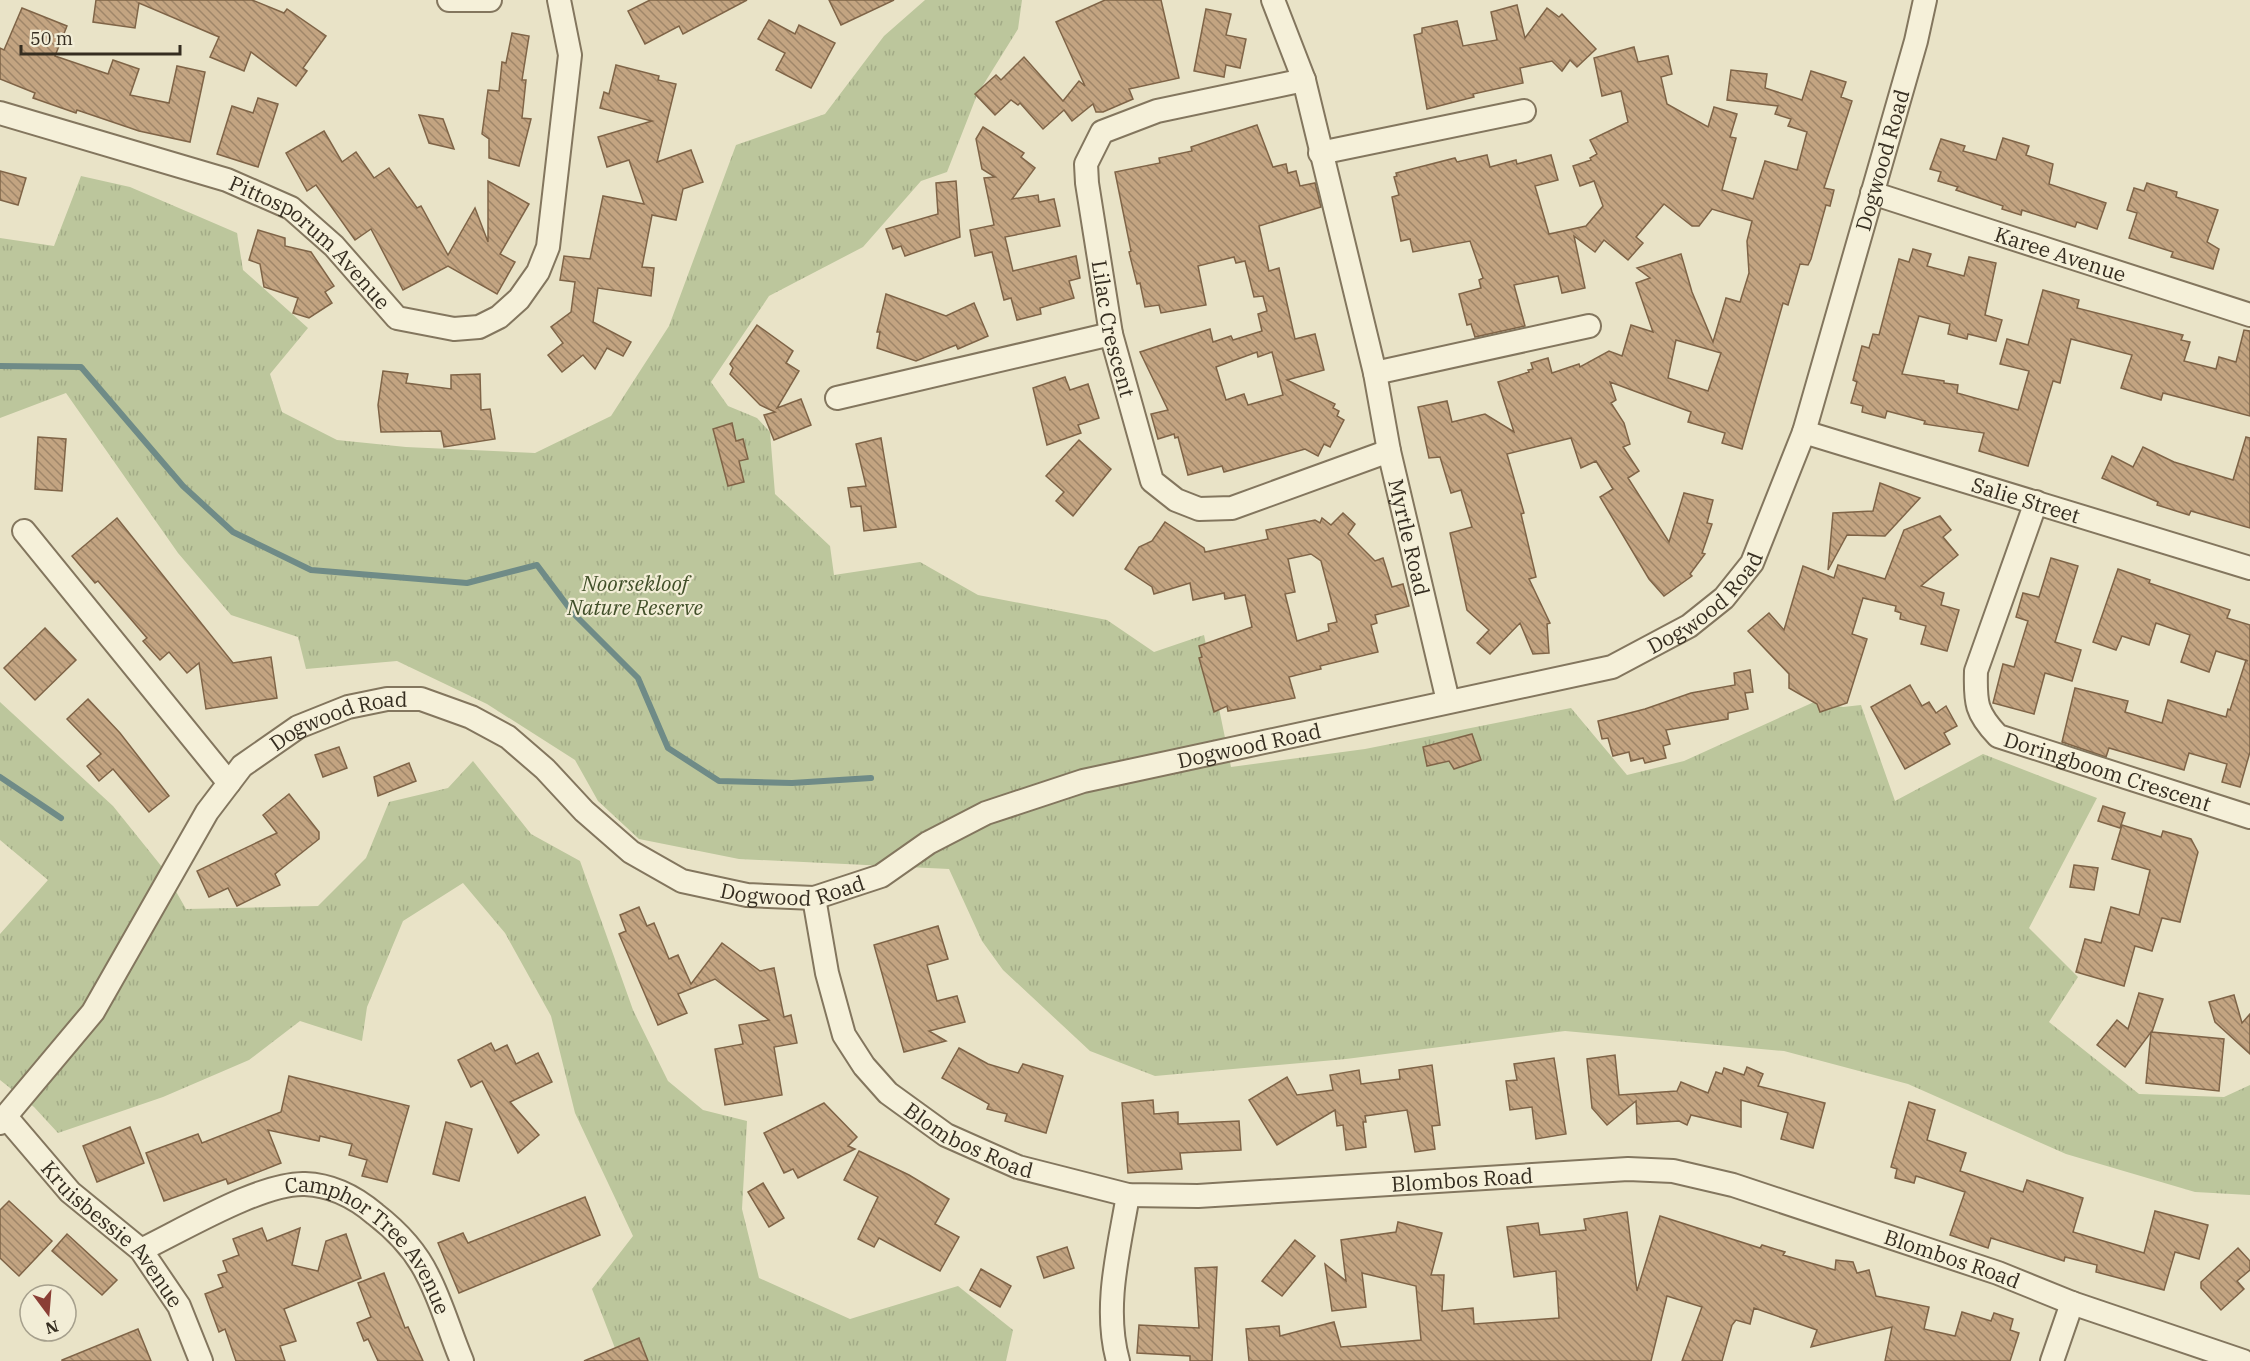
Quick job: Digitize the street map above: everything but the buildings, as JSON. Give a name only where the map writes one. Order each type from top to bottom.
[{"type":"street","points":[[448,0],[490,0]]},
{"type":"street","name":"Pittosporum Avenue","points":[[0,113],[227,180],[291,208],[334,246],[397,318],[454,330],[479,327],[499,317],[519,299],[538,272],[548,247],[570,55],[560,0]]},
{"type":"street","name":"Myrtle Road","points":[[1273,0],[1304,80],[1375,373],[1389,451],[1448,701]]},
{"type":"street","name":"Dogwood Road","points":[[3,1120],[93,1012],[207,812],[242,766],[298,727],[348,707],[387,699],[421,699],[471,717],[508,737],[545,769],[584,811],[631,852],[682,881],[747,895],[814,898],[881,876],[928,843],[986,813],[1083,781],[1612,667],[1689,626],[1724,598],[1752,563],[1804,432],[1916,41],[1925,0]]},
{"type":"street","name":"Lilac Crescent","points":[[1304,80],[1157,111],[1102,132],[1086,164],[1111,334],[1152,481],[1176,500],[1199,509],[1232,508],[1389,451]]},
{"type":"street","points":[[1320,153],[1524,111]]},
{"type":"street","name":"Karee Avenue","points":[[1872,193],[2250,315]]},
{"type":"street","points":[[1375,373],[1588,326]]},
{"type":"street","points":[[837,398],[1111,334]]},
{"type":"street","name":"Salie Street","points":[[1804,432],[2250,568]]},
{"type":"street","name":"Doringboom Crescent","points":[[2036,502],[1976,671],[1975,701],[1985,722],[1998,736],[2250,817]]},
{"type":"street","points":[[24,531],[229,783]]},
{"type":"street","name":"Blombos Road","points":[[814,898],[827,974],[844,1035],[864,1066],[888,1093],[946,1135],[1018,1167],[1128,1195],[1198,1196],[1616,1169],[1672,1171],[1733,1185],[1998,1273],[2072,1303],[2243,1361]]},
{"type":"street","name":"Kruisbessie Avenue","points":[[3,1120],[70,1192],[141,1250],[179,1306],[201,1361]]},
{"type":"street","name":"Camphor Tree Avenue","points":[[141,1250],[249,1198],[282,1187],[303,1184],[323,1186],[352,1196],[392,1227],[411,1248],[428,1275],[462,1361]]},
{"type":"street","points":[[1118,1361],[1111,1337],[1112,1299],[1128,1195]]},
{"type":"street","points":[[2052,1361],[2072,1303]]},
{"type":"green space","name":"Noorsekloof Nature Reserve","points":[[925,0],[1022,0],[1018,29],[977,95],[947,172],[921,181],[863,247],[769,296],[711,382],[728,406],[757,418],[770,432],[775,494],[830,546],[834,575],[920,562],[978,595],[1107,620],[1154,652],[1204,635],[1231,767],[1365,749],[1571,708],[1627,775],[1684,761],[1814,702],[1843,707],[1861,705],[1895,801],[1983,754],[2097,798],[2029,928],[2078,977],[2049,1022],[2139,1094],[2224,1097],[2250,1085],[2250,1195],[2195,1192],[2066,1154],[1908,1084],[1784,1051],[1565,1031],[1346,1059],[1155,1076],[1090,1051],[1003,970],[982,941],[949,869],[739,859],[639,839],[598,801],[575,760],[487,704],[397,661],[306,669],[298,637],[231,615],[178,553],[66,393],[0,418],[0,238],[54,246],[81,176],[130,187],[237,233],[243,270],[308,328],[270,374],[282,412],[337,440],[406,447],[535,453],[611,416],[669,326],[736,145],[825,114],[884,36]]},
{"type":"green space","points":[[0,702],[113,806],[162,867],[186,909],[318,906],[366,858],[389,802],[448,788],[473,761],[531,834],[580,861],[633,1010],[668,1081],[703,1110],[747,1121],[742,1209],[759,1278],[850,1319],[958,1286],[1013,1330],[1006,1361],[620,1361],[592,1289],[633,1236],[575,1113],[551,1016],[505,933],[463,883],[403,921],[367,1007],[362,1041],[300,1021],[249,1060],[163,1097],[58,1133],[34,1107],[0,1080],[0,934],[48,880],[0,840]]},
{"type":"waterway","points":[[0,366],[81,367],[183,486],[233,532],[311,570],[467,583],[537,565],[573,613],[638,678],[668,748],[719,781],[792,783],[871,778]]},
{"type":"waterway","points":[[0,777],[61,818]]}]
